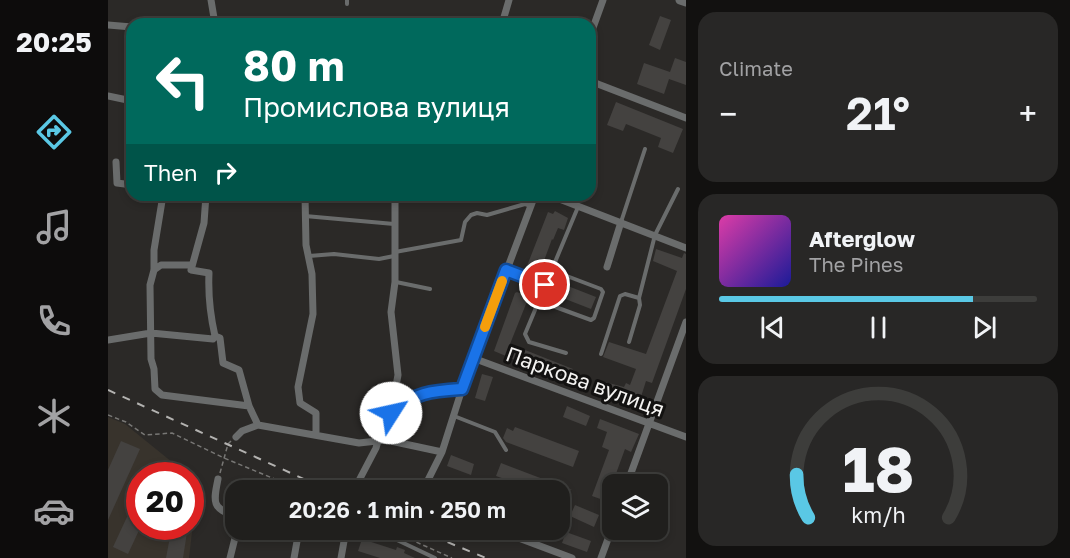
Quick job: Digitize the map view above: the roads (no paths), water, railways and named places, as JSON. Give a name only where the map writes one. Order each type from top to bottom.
[{"type":"street","points":[[211,0],[214,18]]},
{"type":"street","points":[[504,18],[509,0]]},
{"type":"street","points":[[596,19],[603,0]]},
{"type":"street","points":[[680,0],[686,2]]},
{"type":"street","points":[[108,25],[126,26]]},
{"type":"street","points":[[596,83],[686,118]]},
{"type":"street","points":[[108,96],[126,99]]},
{"type":"street","points":[[116,162],[117,183],[126,184]]},
{"type":"street","points":[[162,201],[154,250],[154,270],[150,285],[151,358],[156,392],[249,405]]},
{"type":"street","points":[[206,201],[204,223],[191,270],[209,273],[208,298],[215,336]]},
{"type":"street","points":[[304,201],[308,256],[312,274],[313,314],[298,387],[300,403],[316,413],[316,435]]},
{"type":"street","points":[[386,440],[398,375],[391,312],[395,282],[395,201]]},
{"type":"street","points":[[428,480],[442,452],[473,358],[533,201]]},
{"type":"street","points":[[565,201],[686,248]]},
{"type":"street","points":[[607,267],[621,222]]},
{"type":"street","points":[[154,270],[161,265],[192,265]]},
{"type":"street","points":[[631,474],[686,322]]},
{"type":"street","points":[[108,340],[151,333],[213,339],[215,336]]},
{"type":"street","points":[[215,336],[220,338],[223,363],[239,370],[249,405],[258,425]]},
{"type":"street","name":"Паркова вулиця","points":[[473,358],[686,437]]},
{"type":"street","points":[[236,437],[242,431],[258,425],[358,442],[386,440],[442,452]]},
{"type":"street","points":[[359,480],[378,441]]},
{"type":"street","points":[[218,479],[214,497],[216,506],[225,514]]},
{"type":"street","points":[[230,558],[234,540]]},
{"type":"street","points":[[294,558],[297,540]]},
{"type":"street","points":[[341,558],[344,540]]},
{"type":"street","points":[[524,540],[572,558]]},
{"type":"street","points":[[601,558],[608,540]]},
{"type":"lane","points":[[621,222],[645,149]]},
{"type":"lane","points":[[628,342],[640,305],[639,298],[655,235],[678,189]]},
{"type":"lane","points":[[308,256],[334,254],[379,259],[461,240],[465,222],[471,214],[487,215],[525,204],[531,206]]},
{"type":"lane","points":[[566,353],[529,342],[525,334],[578,206]]},
{"type":"lane","points":[[304,216],[394,224]]},
{"type":"lane","points":[[506,270],[545,285]]},
{"type":"lane","points":[[539,301],[591,320],[594,318],[603,292],[601,289],[551,270]]},
{"type":"lane","points":[[395,282],[430,289]]},
{"type":"lane","points":[[601,354],[620,296],[624,294],[639,298]]},
{"type":"lane","points":[[391,413],[402,402],[419,394],[462,389]]},
{"type":"lane","points":[[454,416],[495,432],[506,450]]},
{"type":"lane","points":[[401,540],[435,558]]},
{"type":"railway","points":[[108,390],[306,480]]},
{"type":"railway","points":[[442,540],[486,558]]}]
